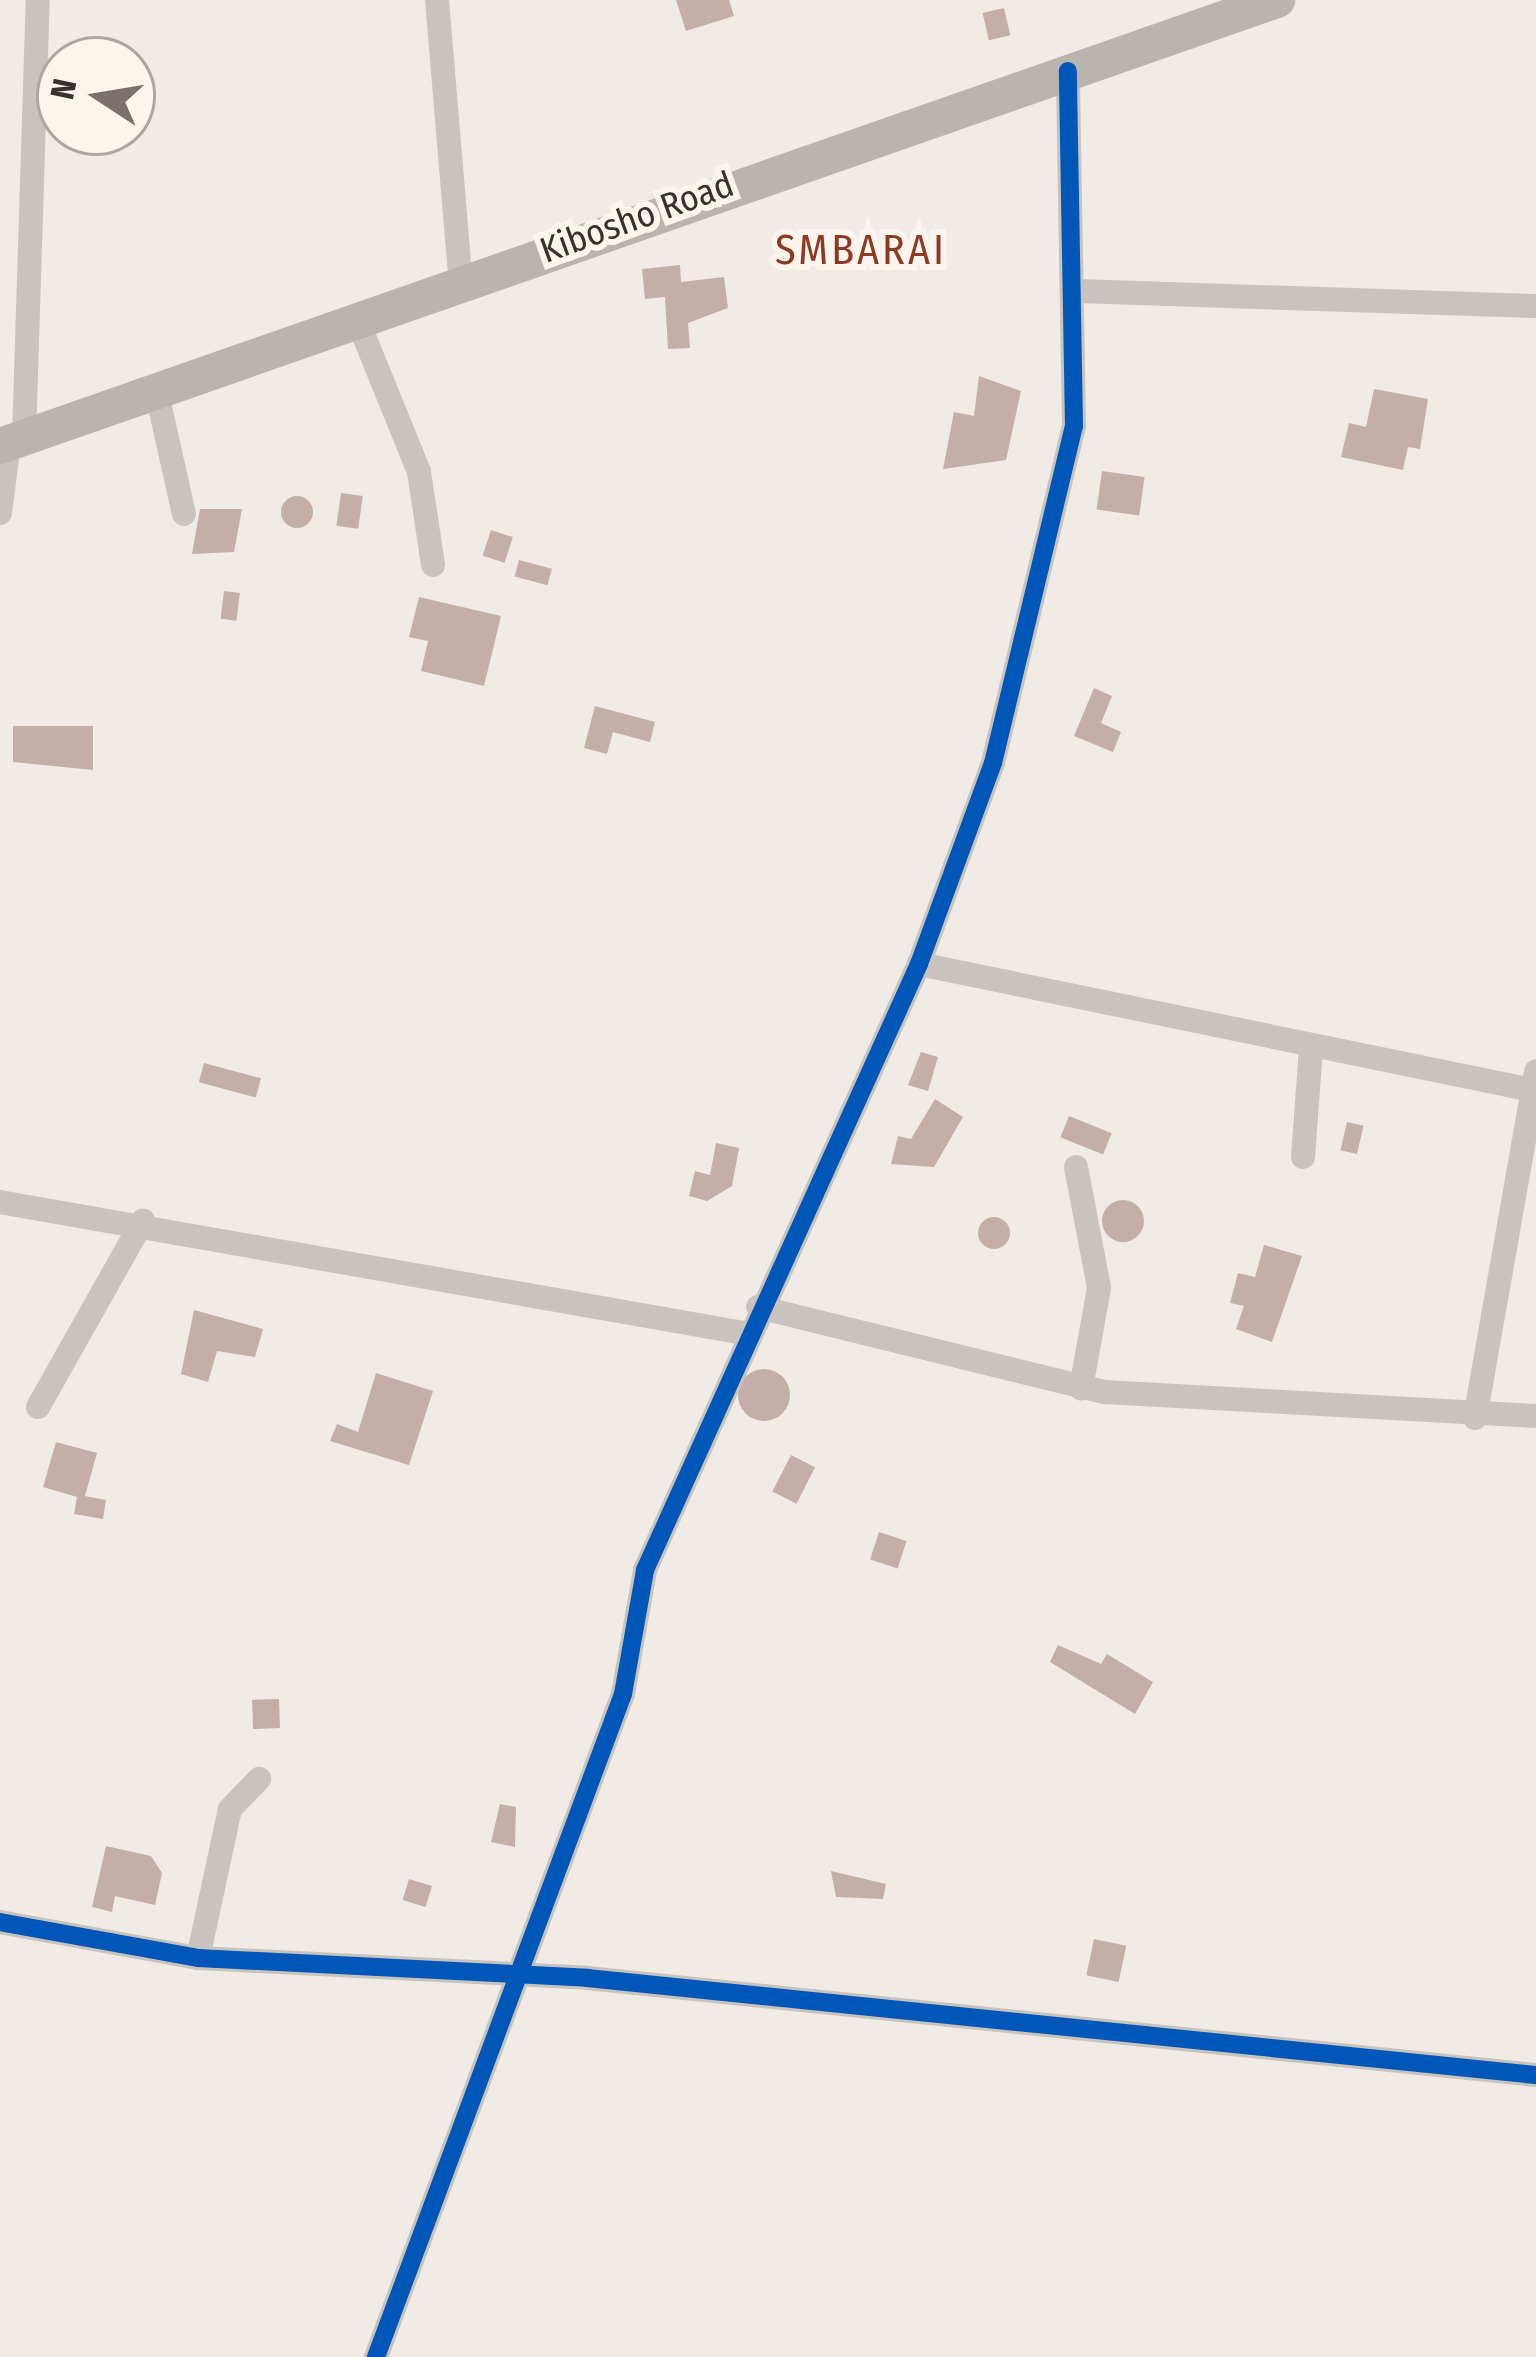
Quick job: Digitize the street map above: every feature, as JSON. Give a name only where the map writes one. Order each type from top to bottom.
[{"type":"street","points":[[0,513],[11,442],[38,0]]},
{"type":"street","points":[[437,0],[440,137],[461,283]]},
{"type":"street","name":"Kibosho Road","points":[[11,442],[1277,0]]},
{"type":"street","points":[[376,2357],[623,1694],[645,1570],[758,1307],[919,964],[993,763],[1048,564],[1074,426],[1078,291],[1068,70]]},
{"type":"street","points":[[1078,291],[1536,306]]},
{"type":"street","points":[[357,319],[419,472],[433,565]]},
{"type":"street","points":[[156,389],[184,514]]},
{"type":"street","points":[[919,964],[1311,1047],[1534,1080],[1475,1418]]},
{"type":"street","points":[[1303,1157],[1311,1047]]},
{"type":"street","points":[[1076,1167],[1099,1288],[1081,1388]]},
{"type":"street","points":[[0,1202],[143,1221],[748,1334]]},
{"type":"street","points":[[38,1406],[143,1221]]},
{"type":"street","points":[[758,1307],[1081,1388],[1475,1418],[1536,1416]]},
{"type":"street","points":[[198,1958],[230,1809],[259,1779]]},
{"type":"street","points":[[0,1922],[198,1958],[519,1973],[1536,2075]]},
{"type":"building","points":[[676,0],[729,0],[734,16],[686,31]]},
{"type":"building","points":[[1004,8],[1010,35],[989,40],[983,13]]},
{"type":"building","points":[[680,265],[681,282],[724,277],[728,308],[688,323],[690,348],[668,349],[665,297],[645,299],[642,269]]},
{"type":"building","points":[[979,376],[1021,391],[1006,460],[943,469],[954,412],[974,416]]},
{"type":"building","points":[[1374,389],[1428,399],[1420,449],[1408,447],[1403,470],[1341,457],[1349,423],[1366,427]]},
{"type":"building","points":[[1102,471],[1145,477],[1139,516],[1097,510]]},
{"type":"building","points":[[341,493],[363,496],[358,529],[336,526]]},
{"type":"building","points":[[297,496],[308,501],[313,512],[308,523],[297,528],[286,523],[281,512],[286,501]]},
{"type":"building","points":[[200,509],[242,509],[234,552],[192,554]]},
{"type":"building","points":[[491,530],[513,537],[505,563],[483,556]]},
{"type":"building","points":[[519,560],[552,569],[547,585],[515,576]]},
{"type":"building","points":[[224,591],[240,593],[236,621],[221,619]]},
{"type":"building","points":[[419,597],[501,616],[484,686],[421,671],[428,641],[409,637]]},
{"type":"building","points":[[1094,688],[1112,696],[1101,723],[1121,732],[1113,752],[1074,736]]},
{"type":"building","points":[[595,706],[655,722],[650,742],[613,732],[607,754],[584,748]]},
{"type":"building","points":[[13,726],[93,726],[93,770],[13,762]]},
{"type":"building","points":[[921,1052],[938,1057],[928,1091],[908,1085]]},
{"type":"building","points":[[204,1063],[261,1078],[256,1098],[199,1082]]},
{"type":"building","points":[[935,1099],[963,1117],[934,1167],[891,1164],[898,1136],[911,1139]]},
{"type":"building","points":[[1069,1116],[1112,1133],[1103,1155],[1060,1137]]},
{"type":"building","points":[[1347,1122],[1364,1126],[1357,1154],[1340,1150]]},
{"type":"building","points":[[716,1143],[739,1148],[732,1186],[707,1201],[689,1196],[695,1171],[710,1175]]},
{"type":"building","points":[[1123,1200],[1138,1206],[1144,1221],[1138,1236],[1123,1242],[1108,1236],[1102,1221],[1108,1206]]},
{"type":"building","points":[[994,1217],[1005,1222],[1010,1233],[1005,1244],[994,1249],[983,1244],[978,1233],[983,1222]]},
{"type":"building","points":[[1264,1245],[1302,1256],[1272,1342],[1236,1329],[1244,1306],[1230,1303],[1238,1273],[1255,1277]]},
{"type":"building","points":[[194,1310],[263,1329],[255,1357],[217,1351],[208,1382],[181,1374]]},
{"type":"building","points":[[764,1369],[782,1377],[790,1395],[782,1413],[764,1421],[746,1413],[738,1395],[746,1377]]},
{"type":"building","points":[[376,1373],[433,1391],[409,1465],[330,1441],[337,1424],[358,1432]]},
{"type":"building","points":[[56,1442],[97,1453],[85,1496],[106,1500],[103,1519],[74,1514],[77,1497],[43,1487]]},
{"type":"building","points":[[791,1455],[815,1467],[796,1504],[772,1492]]},
{"type":"building","points":[[879,1532],[907,1541],[898,1569],[870,1560]]},
{"type":"building","points":[[1058,1645],[1101,1664],[1107,1654],[1153,1682],[1135,1714],[1050,1662]]},
{"type":"building","points":[[279,1699],[280,1728],[253,1729],[252,1700]]},
{"type":"building","points":[[500,1804],[516,1807],[515,1847],[491,1842]]},
{"type":"building","points":[[106,1846],[151,1856],[162,1873],[155,1905],[115,1896],[112,1912],[92,1907]]},
{"type":"building","points":[[831,1871],[886,1884],[883,1899],[836,1897]]},
{"type":"building","points":[[409,1879],[432,1886],[426,1907],[403,1900]]},
{"type":"building","points":[[1094,1939],[1126,1946],[1119,1982],[1086,1975]]},
{"type":"cycle path","points":[[376,2357],[623,1694],[645,1570],[919,964],[993,763],[1074,426],[1068,71]]},
{"type":"cycle path","points":[[0,1922],[198,1958],[587,1978],[1536,2075]]},
{"type":"district","name":"SMBARAI","points":[[861,250]]}]
